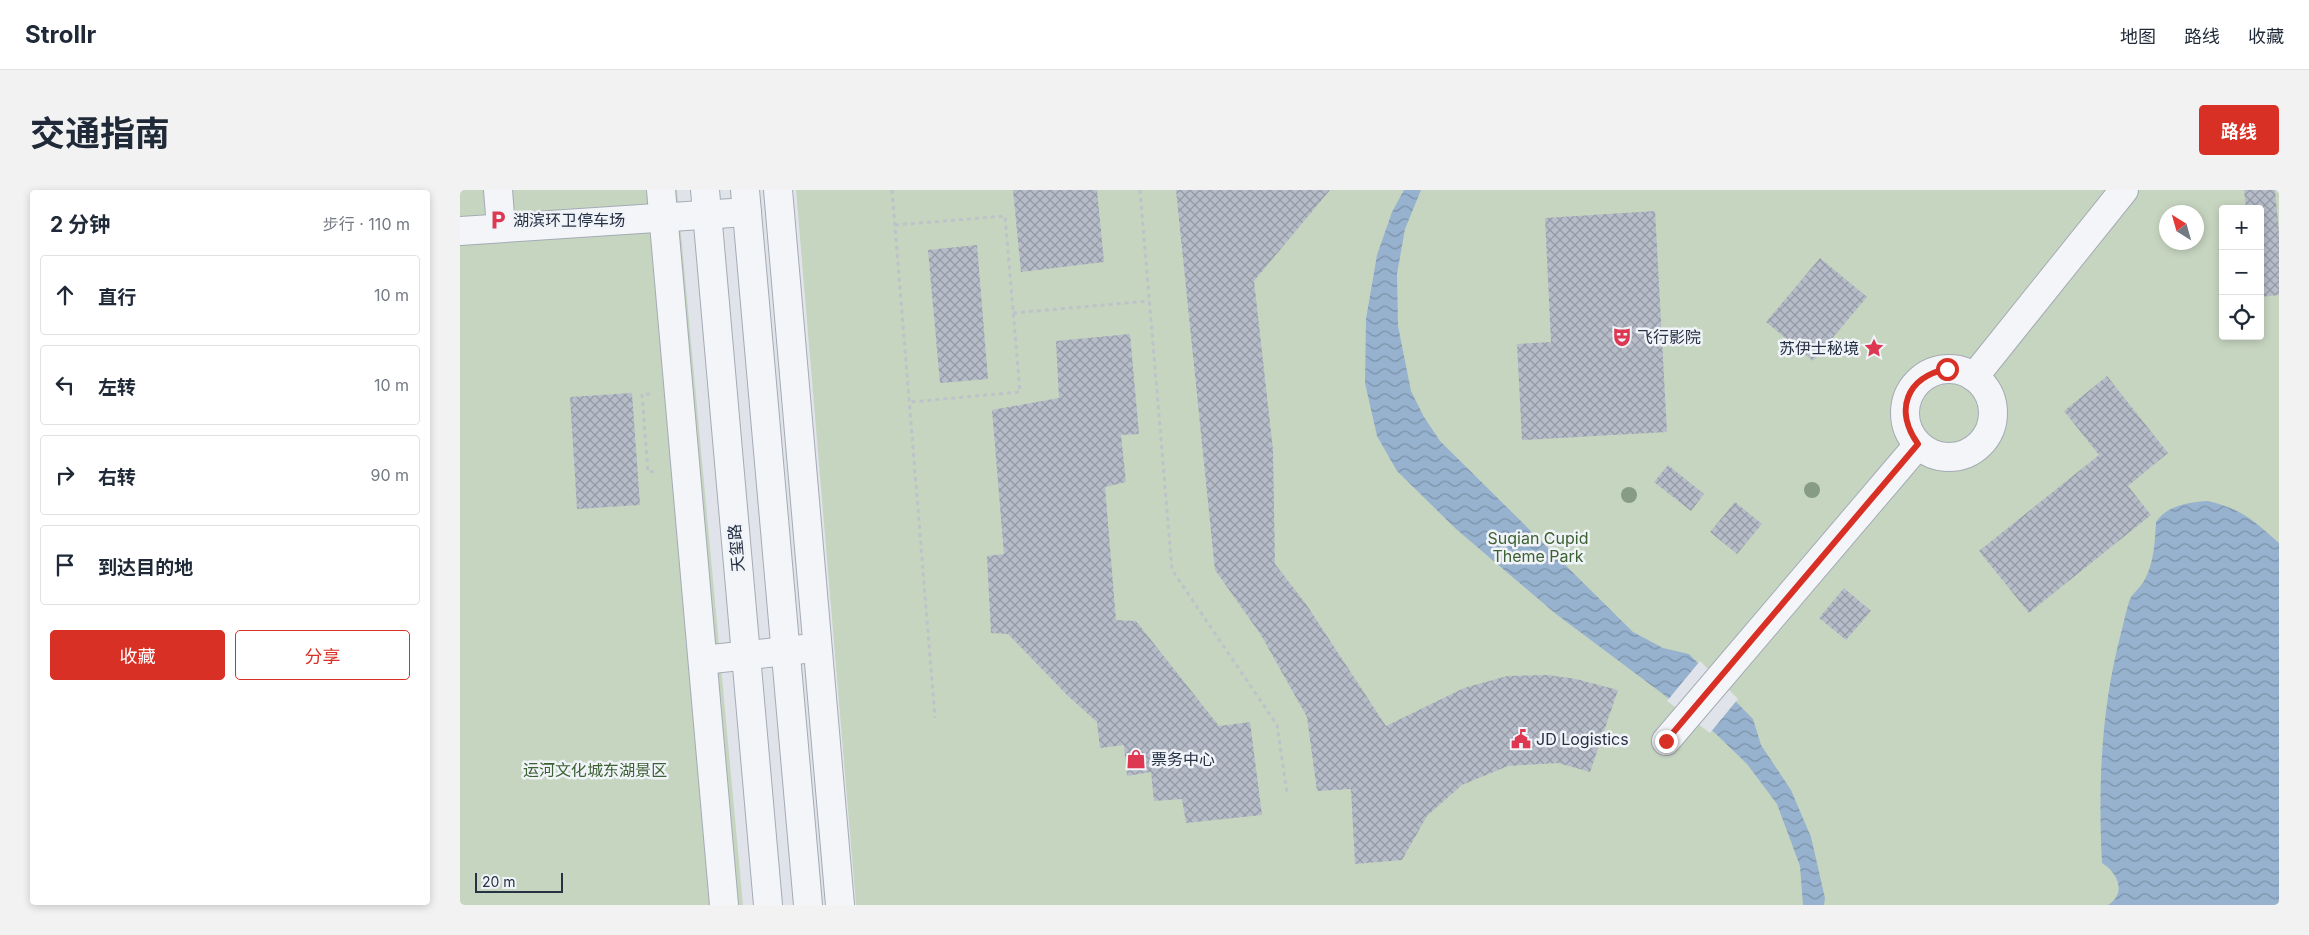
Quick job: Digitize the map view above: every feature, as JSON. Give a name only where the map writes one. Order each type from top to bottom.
[{"type":"street","points":[[498,190],[501,228]]},
{"type":"street","points":[[661,190],[724,905]]},
{"type":"street","points":[[778,190],[840,905]]},
{"type":"street","points":[[1974,377],[2124,190]]},
{"type":"street","points":[[460,231],[664,218],[706,202],[746,201],[808,905]]},
{"type":"street","name":"天玺路","points":[[706,202],[768,905]]},
{"type":"street","points":[[1947,369],[1961,371],[1974,377],[1985,388],[1992,408],[1993,415],[1990,429],[1982,441],[1971,450],[1958,456],[1944,457],[1930,453],[1918,444],[1909,433],[1905,419],[1906,404],[1911,390],[1920,379],[1933,372],[1947,369]]},
{"type":"street","points":[[1666,741],[1918,444]]},
{"type":"street","points":[[703,660],[818,647]]},
{"type":"path","points":[[892,190],[935,718]]},
{"type":"path","points":[[1140,190],[1172,570],[1277,725],[1287,793]]},
{"type":"path","points":[[895,226],[1005,216],[1020,392],[910,402]]},
{"type":"path","points":[[1013,313],[1149,300]]},
{"type":"green space","name":"运河文化城东湖景区","points":[[460,190],[677,190],[743,905],[460,905]]},
{"type":"green space","name":"Suqian Cupid Theme Park","points":[[796,190],[2279,190],[2279,905],[856,905]]},
{"type":"water","points":[[1404,190],[1421,190],[1405,229],[1397,274],[1398,326],[1411,391],[1424,417],[1440,441],[1633,632],[1663,648],[1689,654],[1753,719],[1761,745],[1791,790],[1811,837],[1825,898],[1824,905],[1803,905],[1800,866],[1777,804],[1747,764],[1715,733],[1556,614],[1456,529],[1397,471],[1377,436],[1365,383],[1366,319],[1377,255],[1392,212]]},
{"type":"water","points":[[2208,501],[2220,504],[2246,516],[2279,543],[2279,905],[2108,905],[2114,900],[2119,889],[2116,878],[2108,867],[2102,863],[2100,805],[2102,747],[2109,690],[2126,612],[2130,599],[2141,586],[2150,567],[2156,522],[2173,508],[2194,502]]},
{"type":"pier","points":[[1700,661],[1738,699],[1710,733],[1667,701]]},
{"type":"building","points":[[1013,190],[1097,190],[1104,262],[1021,272]]},
{"type":"building","points":[[1176,190],[1330,190],[1254,281],[1273,450],[1275,564],[1306,604],[1386,726],[1464,688],[1507,676],[1548,675],[1576,679],[1618,690],[1590,772],[1558,763],[1508,766],[1462,785],[1427,816],[1402,860],[1355,864],[1351,789],[1317,791],[1307,717],[1261,635],[1215,570]]},
{"type":"building","points":[[2244,190],[2275,190],[2279,234],[2279,295],[2264,297],[2264,205],[2246,205]]},
{"type":"building","points":[[1655,211],[1667,432],[1522,440],[1517,344],[1551,342],[1545,218]]},
{"type":"building","points":[[977,245],[988,379],[940,383],[928,250]]},
{"type":"building","points":[[1820,258],[1867,297],[1813,361],[1766,322]]},
{"type":"building","points":[[1130,334],[1139,434],[1121,435],[1126,482],[1105,487],[1116,620],[1136,621],[1219,726],[1250,722],[1262,815],[1186,823],[1182,799],[1154,801],[1151,772],[1127,776],[1124,745],[1100,748],[1097,722],[1068,696],[1008,634],[991,633],[987,556],[1004,554],[992,410],[1059,398],[1056,341]]},
{"type":"building","points":[[2107,376],[2168,453],[2128,486],[2151,515],[2029,613],[1979,551],[2099,455],[2064,411]]},
{"type":"building","points":[[632,393],[640,505],[577,509],[570,397]]},
{"type":"building","points":[[1668,465],[1704,494],[1691,511],[1654,482]]},
{"type":"building","points":[[1735,502],[1762,524],[1737,554],[1710,532]]},
{"type":"building","points":[[1844,588],[1871,611],[1846,640],[1819,618]]},
{"type":"place","name":"湖滨环卫停车场","points":[[498,220]]},
{"type":"place","name":"飞行影院","points":[[1622,337]]},
{"type":"place","name":"苏伊士秘境","points":[[1874,348]]},
{"type":"place","name":"JD Logistics","points":[[1521,739]]},
{"type":"place","name":"票务中心","points":[[1136,759]]},
{"type":"route","points":[[1666,741],[1918,444],[1909,433],[1905,419],[1906,404],[1911,390],[1920,379],[1933,372],[1947,369]]}]
